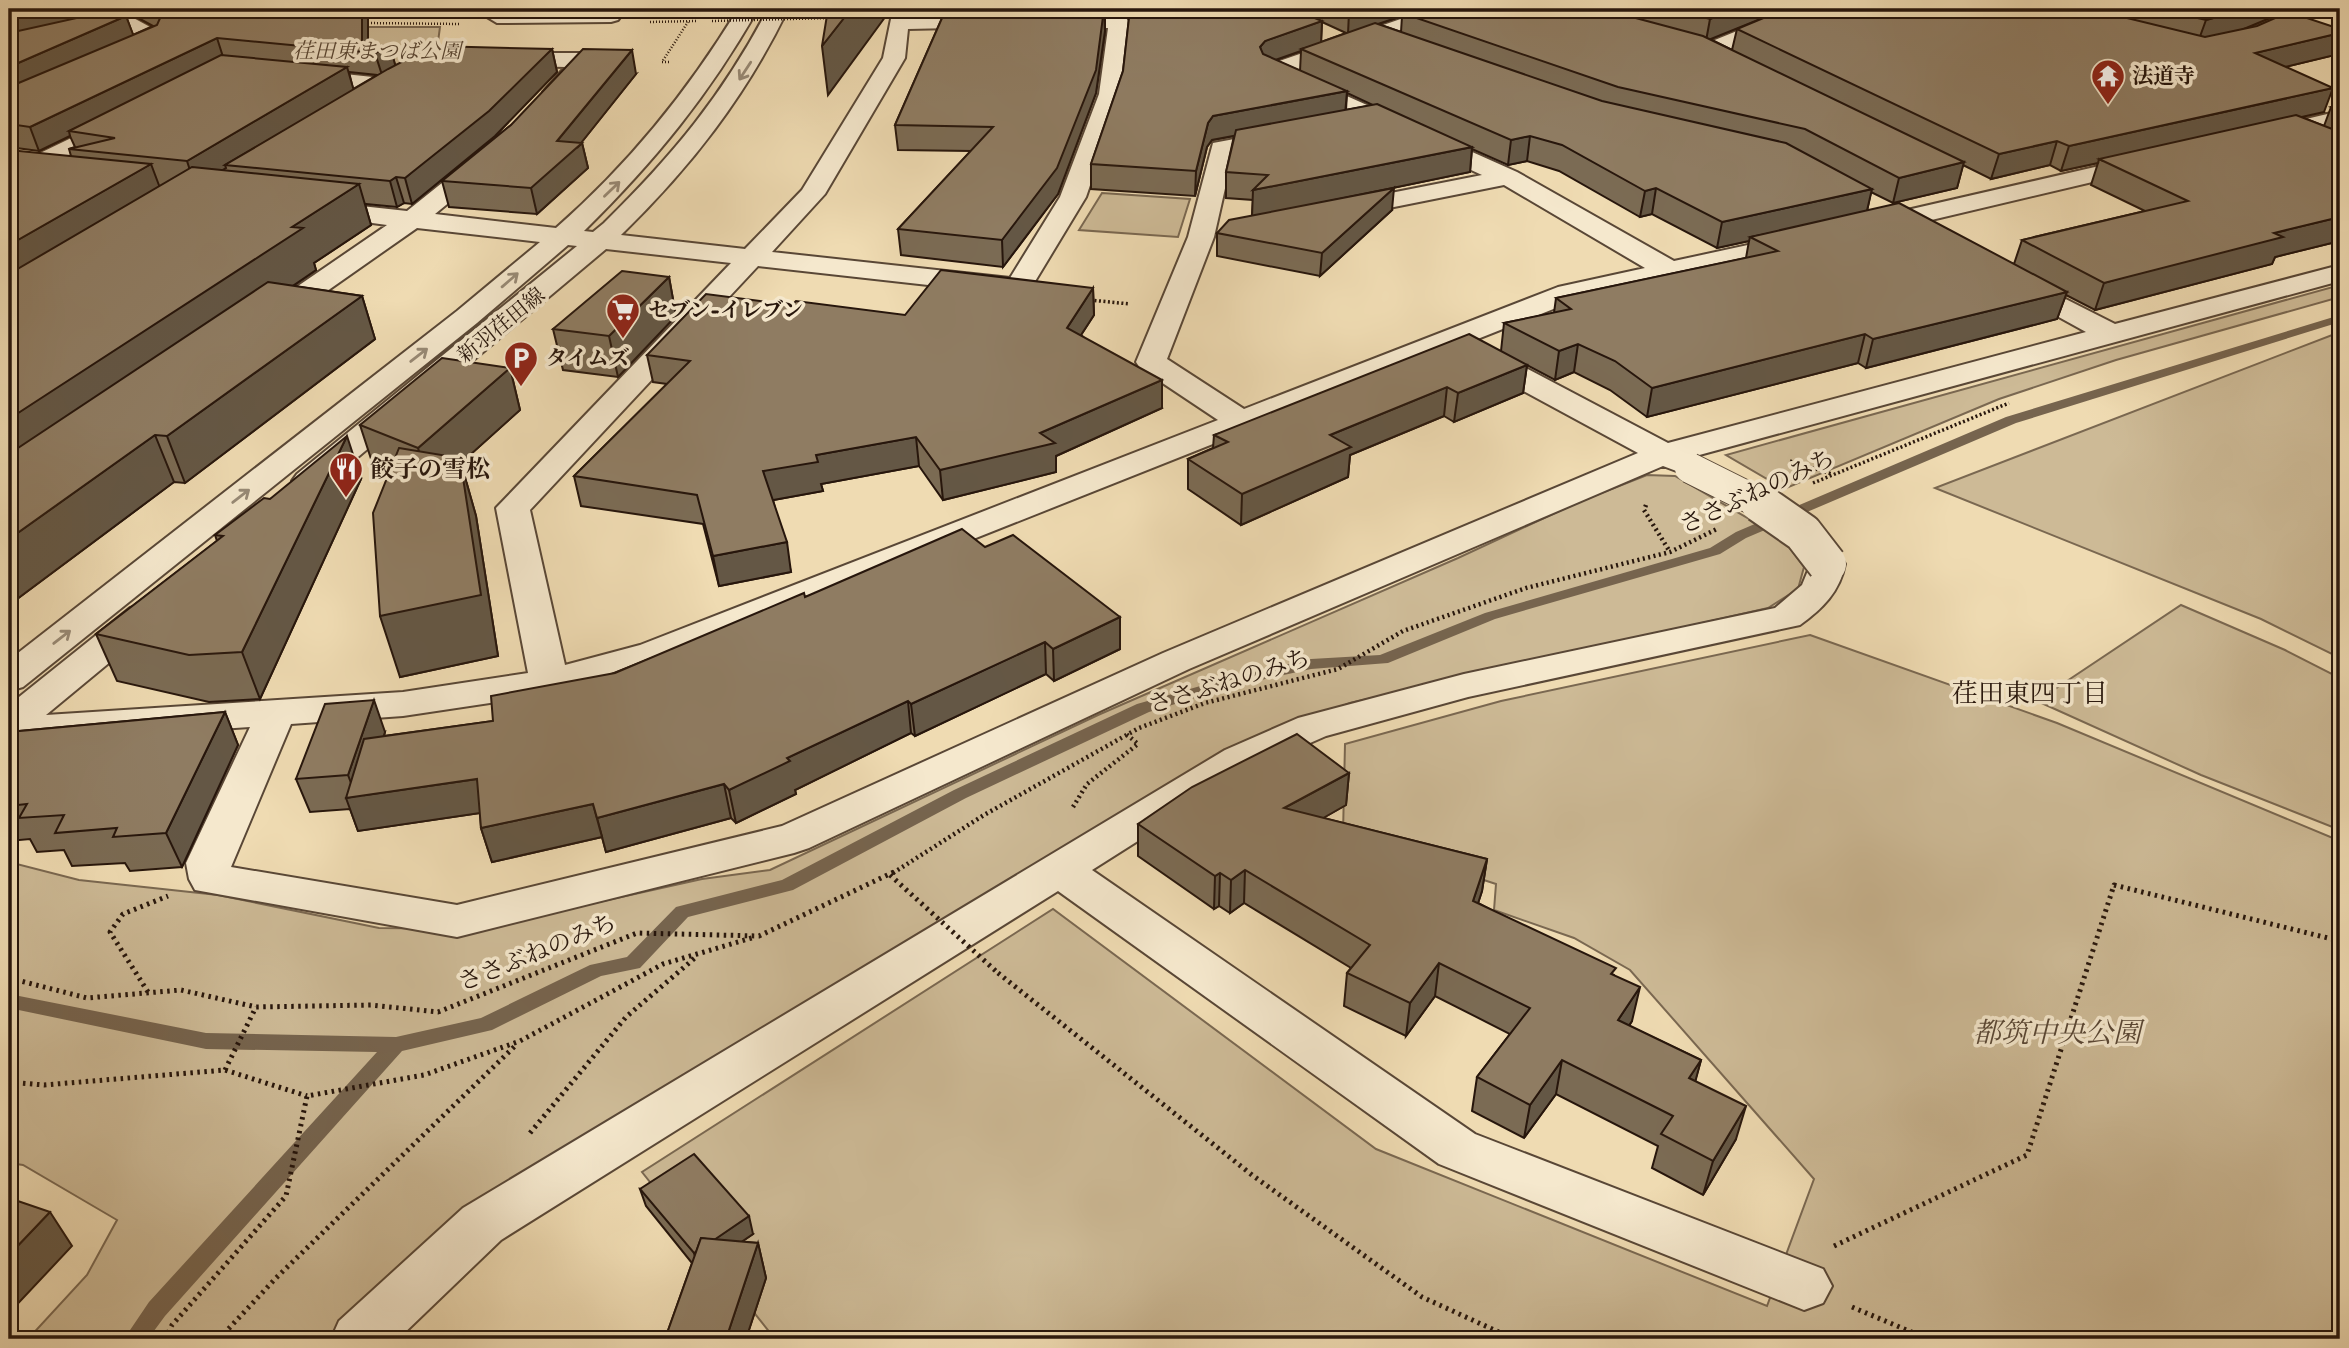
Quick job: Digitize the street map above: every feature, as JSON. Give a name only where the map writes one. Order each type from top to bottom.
[{"type":"street","points":[[499,9],[497,17],[611,16],[609,27],[583,60],[540,106]]},
{"type":"street","name":"新羽荏田線","points":[[9,679],[447,332],[562,236],[636,166],[671,128],[710,77],[748,9]]},
{"type":"street","name":"新羽荏田線","points":[[292,495],[602,239],[671,169],[708,125],[749,65],[778,9]]},
{"type":"street","points":[[1473,9],[1422,18],[1273,71],[1508,177],[1671,271]]},
{"type":"street","points":[[1708,51],[1808,9]]},
{"type":"street","points":[[2229,43],[2281,26],[2314,9]]},
{"type":"street","points":[[9,48],[128,22],[155,39],[106,62]]},
{"type":"street","points":[[287,206],[602,239],[754,258],[1018,288],[1073,197],[1110,94],[1119,22],[898,23],[894,58],[812,194],[754,258],[513,508],[549,682]]},
{"type":"street","points":[[1323,34],[1348,45]]},
{"type":"street","points":[[1374,36],[1412,50]]},
{"type":"street","points":[[1682,44],[1708,51],[1765,79]]},
{"type":"street","points":[[350,107],[433,60]]},
{"type":"street","points":[[474,60],[583,60]]},
{"type":"street","points":[[279,74],[385,86]]},
{"type":"street","points":[[9,177],[142,111]]},
{"type":"street","points":[[2238,142],[2340,118]]},
{"type":"street","points":[[1241,421],[1151,362],[1201,237],[1222,148],[1378,119]]},
{"type":"street","points":[[2291,130],[2328,147]]},
{"type":"street","points":[[247,333],[412,220],[506,144]]},
{"type":"street","points":[[9,727],[276,715],[403,704],[549,682],[653,653],[1568,293],[1901,219],[1984,189],[2171,156]]},
{"type":"street","points":[[9,177],[52,181]]},
{"type":"street","points":[[1321,214],[1508,177]]},
{"type":"street","points":[[1864,200],[1936,239]]},
{"type":"street","points":[[1201,237],[1227,232]]},
{"type":"street","points":[[1995,271],[2113,335]]},
{"type":"street","points":[[276,715],[208,863],[211,879],[457,921],[794,838],[1176,661],[1677,461],[2113,335],[2340,273]]},
{"type":"street","points":[[359,1339],[482,1224],[1239,759],[1312,727],[1464,686],[1787,617],[1814,597],[1826,578],[1827,564],[1820,548],[1797,526],[1450,339]]},
{"type":"street","points":[[9,727],[183,584]]},
{"type":"street","points":[[1059,869],[1457,1149],[1804,1286]]},
{"type":"path","points":[[818,19],[820,9]]},
{"type":"path","points":[[872,18],[898,17]]},
{"type":"path","points":[[609,27],[688,21],[831,18]]},
{"type":"path","points":[[671,63],[662,62],[688,21]]},
{"type":"path","points":[[364,23],[473,24]]},
{"type":"path","name":"ささぶねのみち","points":[[1804,487],[2014,401]]},
{"type":"path","points":[[1670,552],[1644,510],[1677,461]]},
{"type":"path","name":"ささぶねのみち","points":[[9,978],[87,998],[181,990],[256,1007],[371,1005],[438,1012],[637,933],[759,936],[890,875],[984,815],[1126,734],[1205,703],[1338,669],[1403,631],[1526,587],[1670,552],[1721,526]]},
{"type":"path","points":[[1100,844],[1071,810],[1087,784],[1138,744],[1126,734]]},
{"type":"path","points":[[890,875],[998,973],[1252,1175],[1422,1297],[1514,1339]]},
{"type":"path","points":[[148,992],[110,932],[123,914],[211,879]]},
{"type":"path","points":[[1928,1339],[1804,1286],[1833,1246],[2027,1155],[2114,886],[2340,941]]},
{"type":"path","points":[[9,1082],[44,1085],[225,1070],[310,1095],[412,1077],[520,1041],[663,964],[759,936]]},
{"type":"path","points":[[521,1144],[626,1017],[699,954]]},
{"type":"path","points":[[225,1070],[256,1007]]},
{"type":"path","points":[[219,1339],[276,1278],[520,1041]]},
{"type":"path","points":[[164,1339],[172,1325],[286,1196],[310,1095]]},
{"type":"green space","name":"荏田東まつば公園","points":[[307,27],[440,27],[438,42],[389,73],[373,77],[236,62]]},
{"type":"green space","points":[[1102,193],[1190,199],[1178,237],[1079,230]]},
{"type":"green space","points":[[2340,285],[2340,297],[2116,360],[1999,399],[1784,489],[1726,455]]},
{"type":"green space","points":[[2340,332],[2340,658],[2261,619],[1935,488]]},
{"type":"green space","points":[[1647,475],[1675,476],[1782,538],[1804,567],[1798,589],[1768,608],[1350,703],[1227,751],[426,1247],[335,1339],[28,1339],[87,1275],[117,1220],[23,1165],[9,1163],[9,862],[79,880],[218,895],[379,928],[477,929],[702,879],[770,870],[1098,715],[1458,558],[1581,501]]},
{"type":"green space","points":[[2181,605],[2285,650],[2340,678],[2340,830],[2201,775],[2037,701]]},
{"type":"green space","name":"都筑中央公園","points":[[1810,635],[2057,723],[2340,841],[2340,1339],[775,1339],[642,1172],[1053,909],[1376,1149],[1767,1306],[1814,1179],[1630,970],[1574,938],[1494,910],[1496,884],[1343,834],[1345,744],[1501,701]]},
{"type":"building","points":[[9,9],[42,9],[9,16]]},
{"type":"building","points":[[117,9],[126,16],[9,67],[9,33]]},
{"type":"building","points":[[154,9],[362,9],[362,45],[390,46],[375,53],[217,38],[30,127],[9,124],[9,87],[157,25],[161,16]]},
{"type":"building","points":[[828,9],[851,9],[822,46]]},
{"type":"building","points":[[946,9],[1104,9],[1096,70],[1057,168],[1002,240],[898,229],[993,127],[895,125]]},
{"type":"building","points":[[1130,9],[1293,9],[1322,21],[1265,41],[1260,47],[1263,54],[1347,91],[1213,116],[1208,123],[1196,171],[1091,164],[1123,71]]},
{"type":"building","points":[[1414,9],[1602,9],[1703,36],[1964,162],[1899,178],[1805,129],[1618,87],[1402,13]]},
{"type":"building","points":[[1670,9],[1735,9],[1710,19]]},
{"type":"building","points":[[1785,9],[2090,9],[2205,37],[2257,26],[2289,12],[2340,29],[2340,33],[2255,53],[2333,88],[2069,146],[2057,141],[1999,154],[1737,29]]},
{"type":"building","points":[[2159,9],[2247,9],[2206,20]]},
{"type":"building","points":[[1375,23],[1602,101],[1786,143],[1872,189],[1722,222],[1656,188],[1645,191],[1562,145],[1530,136],[1511,140],[1301,49]]},
{"type":"building","points":[[432,46],[552,49],[489,111],[405,178],[396,177],[390,181],[225,165],[388,69]]},
{"type":"building","points":[[583,49],[632,50],[557,141],[582,143],[531,188],[442,181],[511,125]]},
{"type":"building","points":[[221,55],[347,67],[187,161],[69,149],[115,138],[69,131]]},
{"type":"building","points":[[1377,104],[1472,147],[1253,190],[1268,175],[1226,172],[1236,130]]},
{"type":"building","points":[[2296,115],[2340,132],[2340,217],[2274,233],[2283,237],[2104,283],[2022,240],[2188,201],[2099,159]]},
{"type":"building","points":[[9,150],[151,164],[9,245]]},
{"type":"building","points":[[192,167],[359,184],[292,227],[303,228],[9,419],[9,274]]},
{"type":"building","points":[[1394,188],[1322,253],[1217,233],[1229,220]]},
{"type":"building","points":[[1899,203],[2067,292],[1873,339],[1865,334],[1652,388],[1615,361],[1578,344],[1559,351],[1504,323],[1571,309],[1556,298],[1778,251],[1750,237]]},
{"type":"building","points":[[941,270],[1093,288],[1067,328],[1162,380],[1040,433],[1055,443],[940,470],[916,437],[816,455],[818,462],[763,471],[787,542],[713,556],[697,495],[574,476],[690,361],[647,355],[706,294],[792,305],[796,301],[905,315]]},
{"type":"building","points":[[622,271],[669,277],[609,336],[553,329]]},
{"type":"building","points":[[268,282],[362,296],[167,436],[155,435],[9,539],[9,454]]},
{"type":"building","points":[[1469,334],[1527,365],[1458,393],[1447,387],[1330,435],[1351,447],[1242,494],[1188,459],[1228,442],[1214,435]]},
{"type":"building","points":[[442,358],[510,368],[418,448],[360,425]]},
{"type":"building","points":[[347,436],[242,652],[189,655],[96,634],[223,536],[215,535],[264,498],[270,499]]},
{"type":"building","points":[[399,448],[460,458],[481,595],[380,616],[373,513]]},
{"type":"building","points":[[962,529],[985,547],[1013,535],[1120,617],[1053,649],[1045,642],[911,704],[908,701],[787,758],[790,761],[729,790],[724,784],[597,818],[593,804],[481,828],[477,779],[346,798],[364,739],[493,721],[491,696],[615,673],[804,593],[805,597]]},
{"type":"building","points":[[374,700],[348,775],[296,779],[325,704]]},
{"type":"building","points":[[225,712],[166,833],[113,837],[117,828],[55,833],[64,815],[19,818],[27,804],[9,806],[9,732]]},
{"type":"building","points":[[1297,734],[1349,773],[1284,808],[1487,859],[1473,901],[1616,968],[1611,974],[1640,987],[1618,1020],[1701,1060],[1689,1078],[1746,1106],[1713,1161],[1661,1134],[1673,1116],[1562,1060],[1530,1105],[1477,1077],[1530,1008],[1439,963],[1410,1003],[1347,973],[1370,945],[1245,870],[1231,880],[1220,873],[1215,876],[1138,824],[1192,787]]},
{"type":"building","points":[[694,1154],[749,1216],[714,1240],[701,1238],[694,1253],[640,1189]]},
{"type":"building","points":[[9,1198],[50,1212],[9,1255]]},
{"type":"building","points":[[701,1238],[758,1243],[726,1339],[665,1339]]},
{"type":"waterway","points":[[396,1045],[485,1025],[597,970],[633,963],[682,912],[787,885],[960,794],[1143,708],[1231,682],[1311,664],[1382,660],[1490,616],[1715,551],[1741,535],[2011,420],[2340,318]]},
{"type":"waterway","points":[[9,1001],[206,1041],[396,1045]]},
{"type":"waterway","points":[[135,1339],[157,1309],[396,1045]]},
{"type":"place","name":"法道寺","points":[[2108,106]]},
{"type":"place","name":"セブン-イレブン","points":[[623,340]]},
{"type":"place","name":"タイムズ","points":[[521,388]]},
{"type":"place","name":"餃子の雪松","points":[[346,499]]},
{"type":"district","name":"荏田東四丁目","points":[[2030,693]]}]
